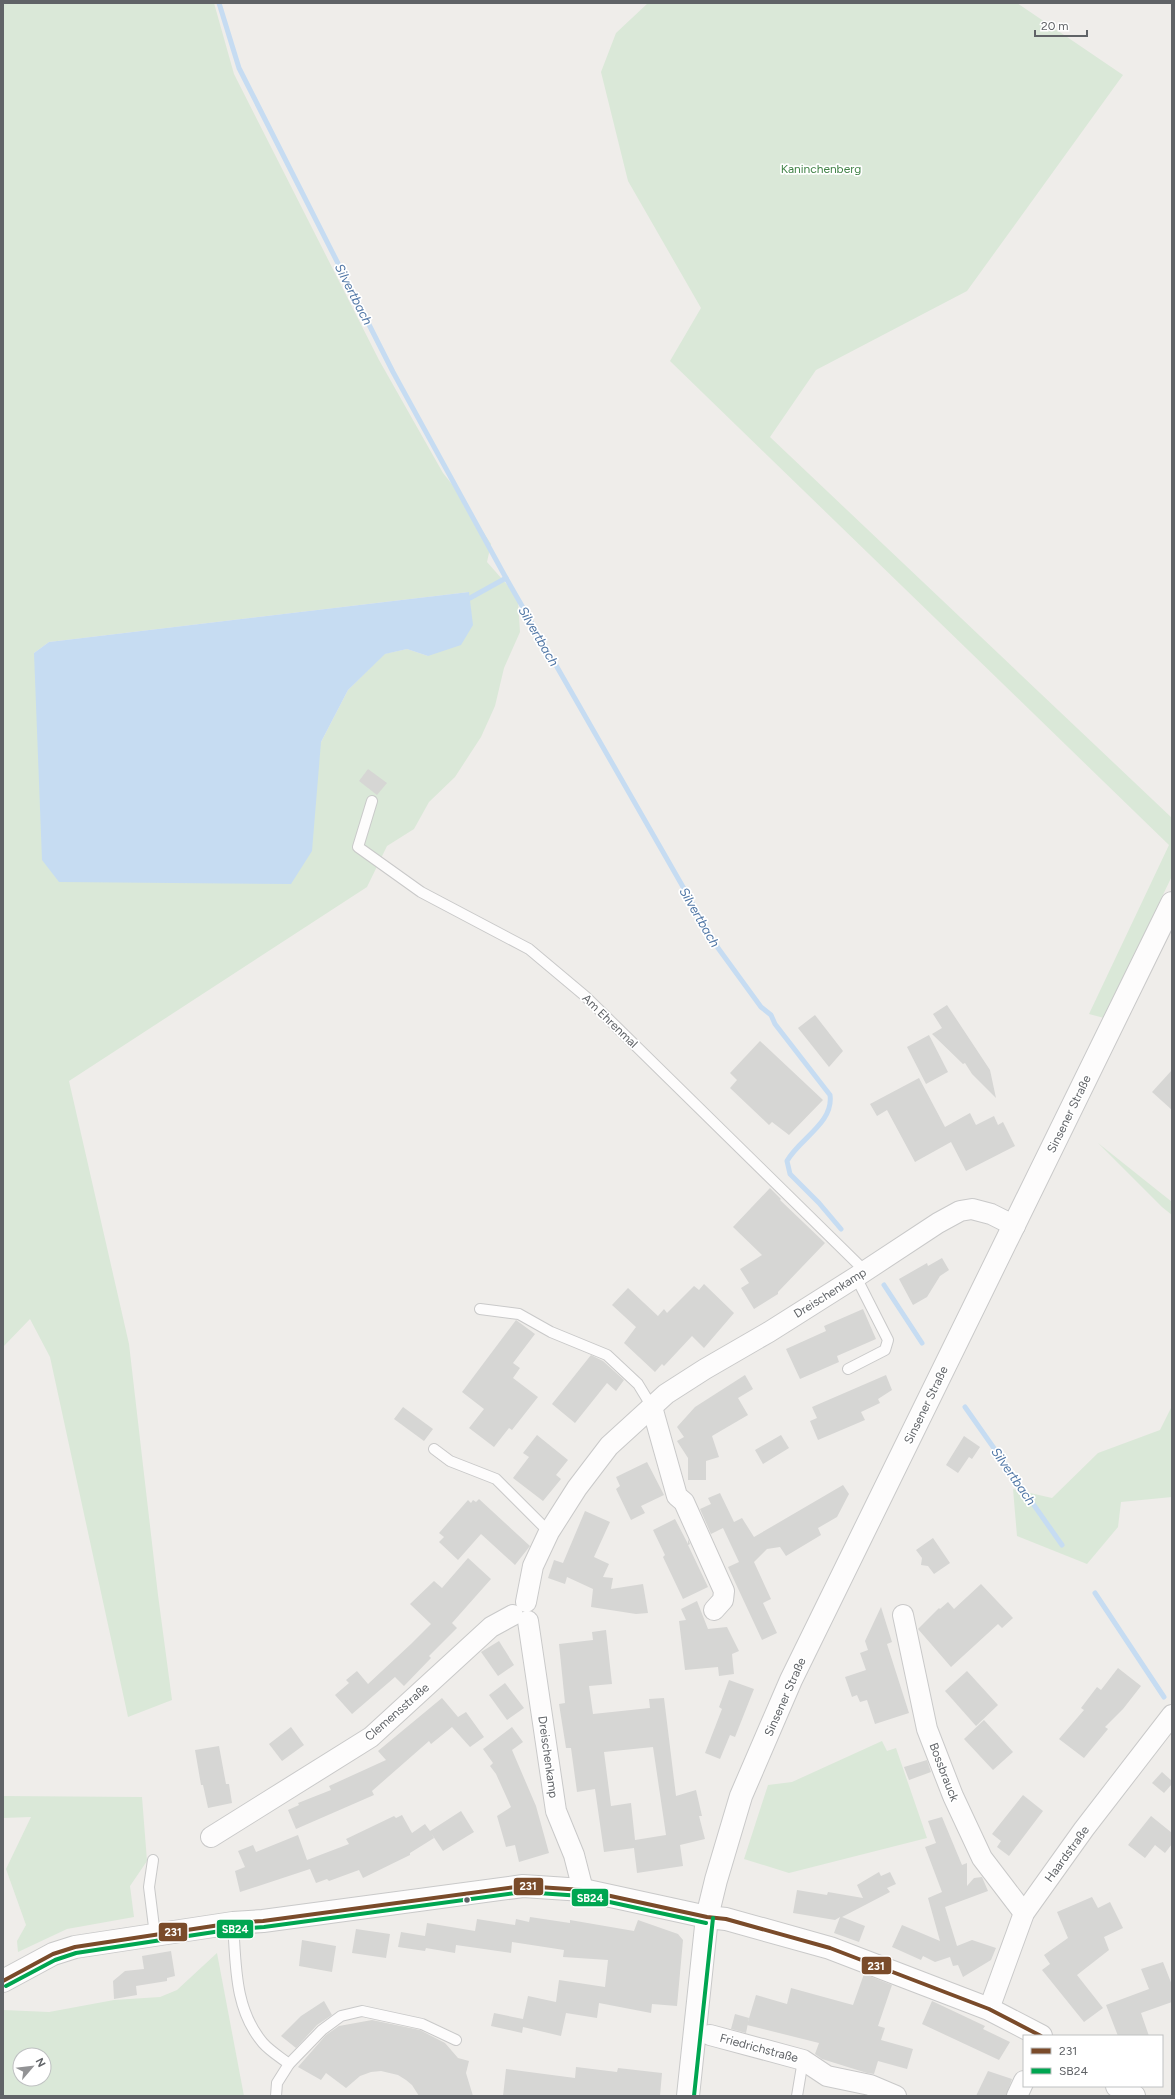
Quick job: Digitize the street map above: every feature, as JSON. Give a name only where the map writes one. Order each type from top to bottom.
[{"type":"main road","name":"Sinsener Straße","points":[[688,2096],[707,1918],[716,1880],[741,1796],[791,1680],[1014,1226],[1166,931],[1172,903]]},
{"type":"main road","points":[[3,1981],[47,1957],[75,1947],[233,1923],[262,1921],[523,1886],[583,1890],[707,1918],[726,1919],[830,1948],[988,2009],[1039,2035]]},
{"type":"main road","points":[[1120,2087],[1134,2096]]},
{"type":"street","name":"Dreischenkamp","points":[[583,1890],[574,1855],[556,1810],[522,1613],[533,1566],[549,1532],[577,1488],[609,1446],[652,1407],[678,1386],[769,1332],[938,1223],[960,1212],[972,1209],[991,1214],[1014,1226]]},
{"type":"street","points":[[652,1407],[677,1496],[684,1502],[724,1591],[723,1600],[714,1610]]},
{"type":"street","name":"Clemensstraße","points":[[211,1837],[371,1737],[491,1627],[522,1613]]},
{"type":"street","name":"Bossbrauck","points":[[903,1614],[928,1729],[953,1796],[982,1858],[1024,1913]]},
{"type":"street","name":"Haardstraße","points":[[988,2009],[1024,1913],[1084,1830],[1172,1715]]},
{"type":"street","name":"Friedrichstraße","points":[[710,2035],[803,2060],[827,2076],[870,2085],[896,2096]]},
{"type":"street","points":[[1017,2096],[1023,2083]]},
{"type":"lane","name":"Am Ehrenmal","points":[[372,801],[358,847],[421,892],[529,949],[557,971],[585,996],[860,1274]]},
{"type":"lane","points":[[848,1369],[885,1350],[888,1340],[860,1274]]},
{"type":"lane","points":[[480,1309],[519,1314],[551,1332],[607,1355],[638,1384],[652,1407]]},
{"type":"lane","points":[[434,1449],[450,1461],[496,1479],[549,1532]]},
{"type":"lane","points":[[153,1860],[149,1887],[155,1935]]},
{"type":"lane","points":[[233,1923],[238,1988],[245,2012],[263,2042],[289,2064]]},
{"type":"lane","points":[[276,2096],[277,2083],[289,2064],[322,2030],[341,2016],[362,2011],[422,2024],[456,2040]]},
{"type":"lane","points":[[797,2096],[803,2060]]},
{"type":"green space","points":[[3,3],[214,3],[234,74],[379,360],[443,473],[467,503],[473,516],[491,544],[487,562],[511,589],[518,601],[520,632],[504,668],[495,706],[481,737],[455,777],[429,802],[414,829],[387,846],[367,887],[69,1081],[129,1344],[158,1595],[172,1700],[128,1717],[50,1357],[30,1319],[3,1347]],"holes":[[[469,592],[428,656],[407,649],[384,654],[348,690],[321,742],[34,653],[49,642]]]},
{"type":"green space","name":"Kaninchenberg","points":[[648,3],[1017,3],[1123,75],[967,291],[816,370],[770,437],[1172,818],[1172,876],[1104,1018],[1089,1014],[1169,845],[670,361],[701,308],[628,181],[601,72],[616,33]]},
{"type":"green space","points":[[1098,1143],[1172,1202],[1172,1215],[1162,1207]]},
{"type":"green space","points":[[1172,1406],[1172,1497],[1121,1502],[1118,1527],[1087,1564],[1017,1536],[1013,1489],[1052,1498],[1098,1453],[1160,1430]]},
{"type":"green space","points":[[882,1741],[887,1751],[896,1748],[927,1838],[789,1873],[744,1859],[768,1785],[792,1782]]},
{"type":"green space","points":[[3,1796],[142,1797],[147,1861],[130,1886],[134,1917],[67,1929],[18,1952],[17,1941],[26,1925],[6,1869],[31,1817],[3,1818]]},
{"type":"green space","points":[[217,1953],[244,2096],[3,2096],[3,2010],[49,2012],[114,2000],[160,1997],[177,1990]]},
{"type":"water","points":[[469,592],[473,625],[461,645],[428,656],[407,649],[385,654],[348,690],[321,742],[312,851],[291,884],[59,882],[42,860],[34,653],[49,642]]},
{"type":"building","points":[[368,769],[387,783],[377,795],[359,781]]},
{"type":"building","points":[[947,1005],[990,1070],[996,1098],[972,1074],[965,1063],[963,1064],[932,1034],[942,1028],[933,1014]]},
{"type":"building","points":[[815,1015],[843,1051],[829,1067],[798,1028]]},
{"type":"building","points":[[929,1035],[948,1072],[926,1084],[907,1047]]},
{"type":"building","points":[[760,1041],[823,1100],[789,1135],[772,1122],[769,1125],[730,1088],[737,1080],[730,1073]]},
{"type":"building","points":[[1172,1070],[1172,1110],[1152,1092]]},
{"type":"building","points":[[919,1078],[945,1127],[970,1113],[976,1125],[994,1116],[998,1125],[1003,1122],[1015,1146],[966,1171],[951,1142],[915,1162],[887,1110],[877,1116],[870,1104]]},
{"type":"building","points":[[770,1188],[781,1199],[780,1200],[825,1243],[778,1292],[778,1294],[754,1309],[741,1288],[749,1283],[740,1269],[762,1255],[733,1227]]},
{"type":"building","points":[[942,1258],[949,1270],[940,1276],[927,1297],[913,1305],[899,1279],[927,1263],[928,1266]]},
{"type":"building","points":[[704,1284],[734,1313],[704,1348],[692,1336],[664,1366],[662,1364],[655,1372],[624,1343],[636,1327],[612,1305],[628,1288],[658,1316],[664,1309],[667,1313],[694,1286],[699,1290]]},
{"type":"building","points":[[863,1309],[876,1339],[837,1356],[839,1362],[800,1379],[786,1349],[826,1331],[824,1326]]},
{"type":"building","points":[[516,1320],[535,1334],[513,1363],[520,1368],[513,1378],[538,1397],[512,1430],[509,1428],[494,1447],[469,1428],[484,1409],[462,1392]]},
{"type":"building","points":[[591,1355],[603,1361],[624,1380],[616,1391],[607,1383],[575,1423],[552,1404]]},
{"type":"building","points":[[745,1375],[753,1389],[738,1398],[748,1415],[712,1436],[719,1457],[706,1461],[706,1480],[688,1480],[688,1458],[677,1441],[684,1437],[677,1427],[695,1407]]},
{"type":"building","points":[[886,1375],[892,1390],[878,1399],[880,1403],[861,1412],[865,1420],[818,1440],[810,1421],[817,1418],[812,1407]]},
{"type":"building","points":[[403,1407],[433,1429],[424,1441],[394,1419]]},
{"type":"building","points":[[537,1435],[568,1460],[556,1475],[561,1479],[543,1501],[513,1478],[529,1457],[523,1453]]},
{"type":"building","points":[[781,1435],[789,1448],[763,1464],[755,1450]]},
{"type":"building","points":[[964,1436],[980,1447],[972,1459],[969,1457],[958,1473],[946,1465]]},
{"type":"building","points":[[647,1462],[664,1495],[641,1506],[645,1513],[631,1520],[616,1489],[620,1486],[616,1477]]},
{"type":"building","points":[[843,1485],[849,1494],[837,1517],[818,1528],[821,1535],[786,1556],[780,1547],[767,1549],[754,1562],[771,1599],[763,1603],[777,1633],[762,1640],[728,1567],[739,1562],[723,1528],[711,1534],[700,1509],[711,1504],[708,1498],[720,1493],[734,1522],[742,1518],[754,1537]]},
{"type":"building","points":[[479,1499],[530,1546],[515,1565],[481,1534],[458,1560],[439,1542],[444,1537],[439,1533],[468,1500],[471,1503],[473,1500],[476,1502]]},
{"type":"building","points":[[585,1511],[610,1522],[594,1557],[609,1564],[603,1577],[613,1578],[611,1589],[643,1584],[648,1613],[636,1614],[591,1607],[593,1589],[567,1577],[565,1584],[548,1578],[554,1560],[563,1563]]},
{"type":"building","points":[[675,1519],[688,1544],[688,1539],[690,1544],[688,1545],[708,1587],[683,1599],[663,1557],[665,1555],[653,1530]]},
{"type":"building","points":[[933,1538],[950,1563],[934,1574],[928,1566],[921,1565],[922,1558],[916,1550]]},
{"type":"building","points":[[468,1558],[491,1579],[452,1623],[457,1628],[429,1656],[431,1658],[404,1686],[395,1677],[352,1714],[335,1695],[349,1683],[346,1680],[357,1671],[368,1684],[431,1624],[410,1604],[434,1581],[442,1588]]},
{"type":"building","points":[[981,1584],[1013,1618],[1002,1628],[998,1624],[951,1667],[918,1629],[939,1608],[940,1609],[948,1602],[954,1609]]},
{"type":"building","points":[[697,1601],[708,1629],[727,1627],[739,1651],[732,1654],[734,1674],[719,1676],[718,1667],[685,1670],[679,1621],[686,1620],[681,1609]]},
{"type":"building","points":[[881,1607],[892,1642],[887,1644],[909,1713],[875,1724],[867,1700],[860,1702],[857,1695],[852,1697],[845,1677],[866,1670],[860,1653],[868,1650],[865,1641]]},
{"type":"building","points":[[606,1630],[612,1684],[589,1686],[593,1714],[650,1708],[649,1699],[664,1698],[676,1796],[696,1790],[702,1816],[699,1816],[705,1839],[680,1845],[683,1866],[637,1873],[634,1848],[604,1852],[595,1789],[577,1792],[571,1748],[566,1748],[559,1704],[565,1703],[559,1644],[593,1640],[592,1632]],"holes":[[[653,1747],[666,1835],[635,1840],[631,1803],[611,1806],[604,1752]]]},
{"type":"building","points":[[499,1641],[514,1665],[498,1676],[481,1652]]},
{"type":"building","points":[[1118,1668],[1141,1686],[1123,1709],[1105,1727],[1108,1729],[1084,1758],[1059,1739],[1084,1710],[1081,1708],[1097,1687],[1101,1690]]},
{"type":"building","points":[[967,1671],[998,1705],[976,1726],[945,1691]]},
{"type":"building","points":[[729,1680],[754,1689],[735,1737],[730,1735],[720,1759],[705,1753],[722,1709],[719,1707]]},
{"type":"building","points":[[505,1683],[524,1708],[507,1720],[489,1695]]},
{"type":"building","points":[[442,1698],[458,1717],[466,1712],[484,1737],[470,1747],[452,1727],[431,1744],[429,1741],[372,1791],[374,1795],[296,1829],[288,1810],[299,1805],[298,1803],[331,1790],[329,1786],[386,1760],[378,1751]]},
{"type":"building","points":[[984,1720],[1013,1752],[993,1770],[964,1739]]},
{"type":"building","points":[[291,1727],[304,1745],[282,1761],[269,1744]]},
{"type":"building","points":[[512,1727],[523,1742],[512,1750],[536,1806],[549,1853],[519,1862],[515,1845],[506,1847],[497,1816],[511,1807],[496,1774],[490,1766],[493,1763],[483,1749]]},
{"type":"building","points":[[219,1746],[226,1784],[229,1784],[232,1803],[208,1808],[203,1785],[201,1785],[195,1750]]},
{"type":"building","points":[[927,1760],[931,1772],[909,1780],[904,1767]]},
{"type":"building","points":[[1162,1772],[1172,1781],[1172,1784],[1164,1793],[1152,1783]]},
{"type":"building","points":[[1023,1795],[1043,1811],[1009,1856],[997,1847],[1001,1841],[992,1834]]},
{"type":"building","points":[[461,1811],[474,1832],[443,1851],[431,1833],[434,1838],[410,1853],[410,1855],[363,1878],[359,1870],[329,1881],[327,1879],[316,1883],[310,1869],[240,1892],[235,1871],[245,1867],[238,1851],[253,1845],[256,1852],[298,1835],[307,1860],[349,1844],[346,1839],[394,1816],[396,1818],[402,1815],[412,1833],[425,1824],[430,1831]]},
{"type":"building","points":[[1151,1816],[1172,1833],[1172,1844],[1165,1853],[1155,1845],[1145,1858],[1128,1845]]},
{"type":"building","points":[[942,1817],[962,1865],[967,1863],[967,1886],[974,1878],[982,1877],[988,1891],[945,1907],[957,1946],[972,1940],[996,1948],[991,1960],[963,1977],[958,1965],[953,1966],[950,1957],[935,1962],[923,1956],[921,1960],[892,1947],[902,1925],[940,1941],[928,1898],[942,1892],[925,1847],[936,1843],[928,1821]]},
{"type":"building","points":[[879,1872],[881,1876],[890,1872],[896,1884],[887,1888],[890,1892],[842,1917],[865,1926],[859,1942],[834,1933],[840,1917],[835,1920],[793,1913],[797,1890],[827,1895],[828,1892],[863,1898],[857,1885]]},
{"type":"building","points":[[1092,1897],[1098,1908],[1110,1902],[1123,1928],[1104,1937],[1109,1950],[1077,1975],[1103,2008],[1084,2022],[1042,1970],[1050,1964],[1044,1955],[1068,1938],[1057,1912]]},
{"type":"building","points":[[530,1917],[570,1923],[570,1920],[634,1931],[638,1920],[678,1934],[683,1940],[677,2006],[652,2004],[651,2013],[599,2003],[597,2018],[566,2013],[561,2036],[523,2027],[522,2033],[491,2026],[494,2013],[523,2019],[528,1996],[556,2002],[559,1980],[605,1987],[608,1960],[563,1957],[564,1950],[512,1942],[511,1953],[456,1945],[455,1953],[426,1948],[425,1951],[398,1947],[401,1932],[425,1936],[427,1923],[475,1931],[477,1919],[515,1925],[516,1919],[529,1922]]},
{"type":"building","points":[[356,1929],[390,1934],[386,1958],[352,1953]]},
{"type":"building","points":[[302,1940],[336,1946],[332,1972],[299,1966]]},
{"type":"building","points":[[171,1951],[175,1976],[167,1978],[167,1981],[136,1986],[137,1995],[114,1999],[113,1981],[125,1971],[144,1969],[142,1956]]},
{"type":"building","points":[[1163,1962],[1172,1985],[1172,2002],[1141,2013],[1149,2035],[1118,2035],[1106,2005],[1149,1989],[1141,1969]]},
{"type":"building","points":[[864,1974],[892,1985],[878,2026],[885,2028],[881,2040],[913,2049],[907,2069],[878,2061],[874,2074],[867,2073],[822,2059],[815,2054],[819,2043],[747,2025],[756,1995],[787,2004],[791,1988],[853,2005]]},
{"type":"building","points":[[324,2001],[332,2015],[317,2025],[296,2048],[281,2036],[301,2016]]},
{"type":"building","points":[[932,2001],[985,2026],[983,2029],[1010,2042],[999,2060],[922,2024]]},
{"type":"building","points":[[735,2014],[749,2018],[746,2033],[731,2029]]},
{"type":"building","points":[[372,2020],[420,2030],[445,2043],[458,2058],[469,2061],[466,2073],[473,2096],[419,2096],[412,2085],[406,2080],[398,2075],[381,2071],[371,2072],[360,2076],[346,2088],[326,2073],[321,2080],[298,2067],[326,2035],[339,2026]]},
{"type":"building","points":[[576,2067],[617,2072],[618,2068],[662,2073],[660,2096],[503,2096],[506,2069],[575,2078]]},
{"type":"building","points":[[988,2071],[1012,2079],[1006,2096],[976,2096]]},
{"type":"waterway","name":"Silvertbach","points":[[219,3],[239,68],[393,372],[506,578],[718,948],[761,1007],[771,1015],[775,1024],[830,1095],[830,1105],[827,1114],[792,1153],[787,1161],[790,1174],[819,1203],[841,1229]]},
{"type":"waterway","name":"Silvertbach","points":[[470,598],[506,578]]},
{"type":"waterway","name":"Silvertbach","points":[[884,1285],[922,1343]]},
{"type":"waterway","name":"Silvertbach","points":[[965,1407],[1062,1545]]},
{"type":"waterway","name":"Silvertbach","points":[[1095,1593],[1164,1697]]},
{"type":"transit line","name":"231","points":[[3,1981],[53,1954],[75,1947],[233,1923],[263,1921],[523,1886],[583,1890],[707,1917],[726,1919],[830,1948],[989,2009],[1039,2035]]},
{"type":"transit line","name":"SB24","points":[[6,1986],[55,1960],[76,1953],[234,1929],[264,1927],[523,1892],[582,1896],[706,1923]]},
{"type":"transit line","name":"SB24","points":[[694,2096],[713,1918]]}]
